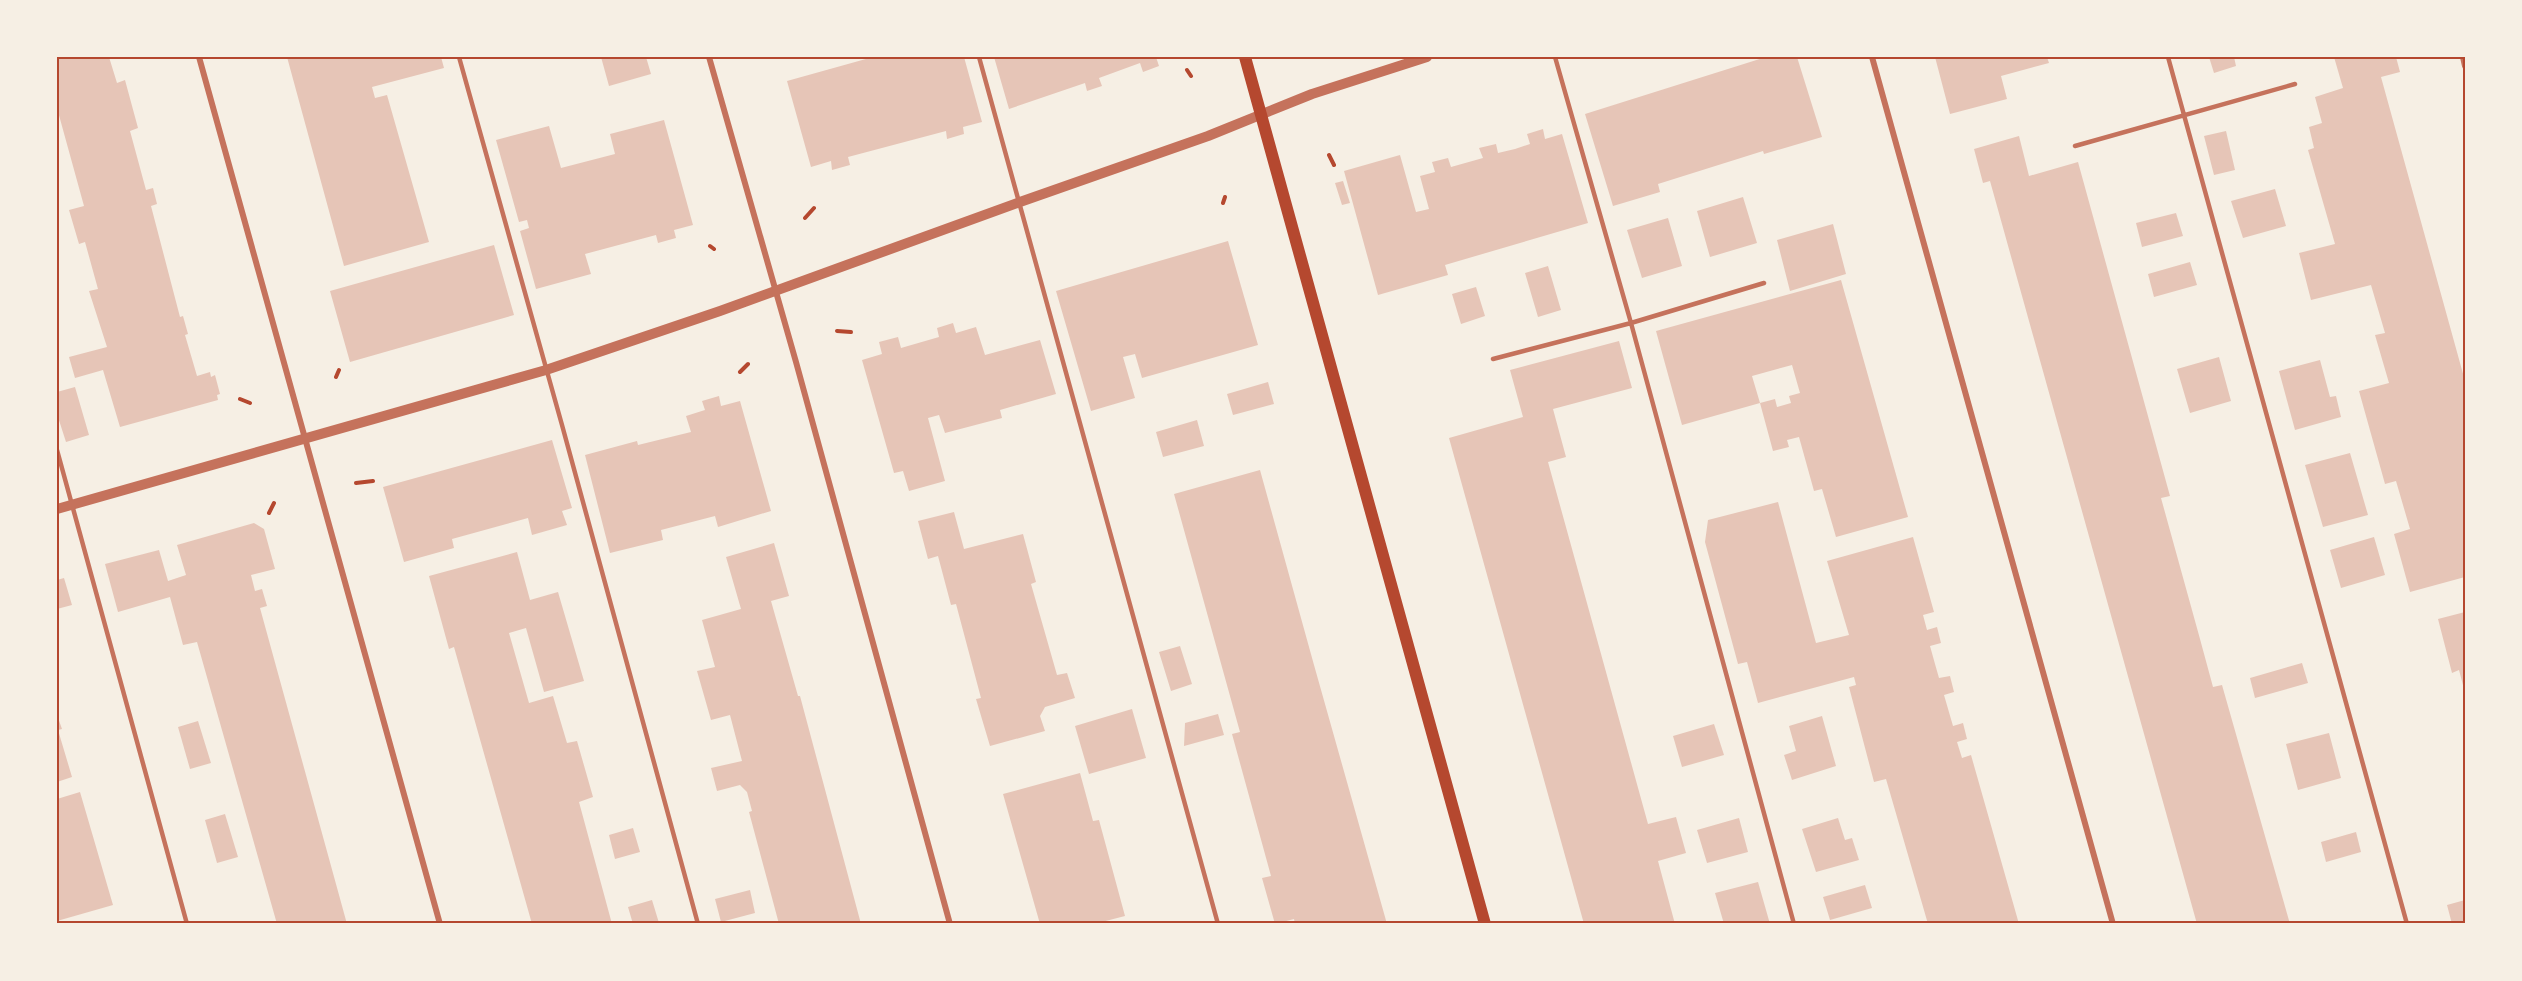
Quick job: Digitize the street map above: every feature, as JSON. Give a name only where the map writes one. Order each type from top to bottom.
[{"type":"main road","points":[[1245,57],[1485,924]]},
{"type":"street","points":[[199,57],[440,924]]},
{"type":"street","points":[[709,57],[776,291],[950,924]]},
{"type":"street","points":[[57,509],[546,370],[776,291],[1208,136],[1321,91],[1427,57]]},
{"type":"street","points":[[1872,57],[2113,924]]},
{"type":"street","points":[[2463,57],[2465,66]]},
{"type":"lane","points":[[459,57],[698,924]]},
{"type":"lane","points":[[979,57],[1218,924]]},
{"type":"lane","points":[[1555,57],[1631,323],[1794,924]]},
{"type":"lane","points":[[2168,57],[2407,924]]},
{"type":"lane","points":[[2075,146],[2295,84]]},
{"type":"lane","points":[[1493,359],[1631,323],[1764,284]]},
{"type":"lane","points":[[57,450],[187,924]]},
{"type":"path","points":[[1187,70],[1191,76]]},
{"type":"path","points":[[1329,155],[1334,165]]},
{"type":"path","points":[[805,218],[814,208]]},
{"type":"path","points":[[837,331],[851,332]]},
{"type":"path","points":[[740,372],[748,364]]},
{"type":"path","points":[[336,377],[339,370]]},
{"type":"path","points":[[240,399],[250,403]]},
{"type":"path","points":[[356,483],[373,482]]},
{"type":"path","points":[[269,513],[274,503]]},
{"type":"building","points":[[57,57],[109,57],[117,83],[125,80],[138,128],[130,131],[146,190],[153,188],[157,204],[151,206],[180,317],[183,316],[188,334],[185,335],[197,376],[210,372],[211,377],[215,375],[220,394],[217,395],[218,400],[120,427],[103,370],[75,378],[69,357],[107,347],[89,291],[98,289],[85,242],[79,244],[69,210],[84,206],[57,108]]},
{"type":"building","points":[[287,57],[441,57],[444,68],[372,87],[375,98],[387,95],[429,242],[344,266]]},
{"type":"building","points":[[601,57],[646,57],[651,74],[609,86]]},
{"type":"building","points":[[873,57],[964,57],[982,122],[963,127],[964,134],[947,139],[946,131],[848,157],[850,165],[832,170],[831,161],[811,167],[787,81]]},
{"type":"building","points":[[994,57],[1156,57],[1159,66],[1143,72],[1140,63],[1099,78],[1102,86],[1087,91],[1085,83],[1009,109]]},
{"type":"building","points":[[1766,57],[1797,57],[1822,137],[1764,154],[1763,151],[1658,184],[1660,192],[1613,206],[1585,114]]},
{"type":"building","points":[[1935,57],[2047,57],[2049,63],[2001,76],[2007,99],[1950,114]]},
{"type":"building","points":[[2209,57],[2234,57],[2236,66],[2214,73]]},
{"type":"building","points":[[2334,57],[2396,57],[2400,72],[2381,77],[2465,381],[2465,577],[2410,592],[2394,534],[2410,529],[2396,481],[2385,484],[2359,391],[2389,383],[2375,335],[2385,333],[2371,285],[2311,300],[2299,253],[2335,244],[2308,150],[2314,148],[2309,127],[2322,123],[2315,97],[2343,88]]},
{"type":"building","points":[[664,120],[693,225],[674,230],[676,238],[658,243],[656,235],[585,254],[591,274],[536,289],[520,231],[529,228],[527,220],[519,222],[496,140],[549,126],[561,168],[615,154],[610,134]]},
{"type":"building","points":[[1543,129],[1545,139],[1562,134],[1588,223],[1445,265],[1448,275],[1378,295],[1344,171],[1400,155],[1416,212],[1429,209],[1420,176],[1435,172],[1432,162],[1448,158],[1451,167],[1483,158],[1479,148],[1496,144],[1498,153],[1515,149],[1530,144],[1527,134]]},
{"type":"building","points":[[2226,131],[2235,170],[2214,175],[2204,136]]},
{"type":"building","points":[[2019,136],[2029,176],[2078,162],[2170,496],[2161,498],[2213,687],[2222,685],[2290,924],[2197,924],[1990,181],[1983,183],[1974,149]]},
{"type":"building","points":[[1343,181],[1350,203],[1342,205],[1335,183]]},
{"type":"building","points":[[2275,189],[2286,226],[2243,238],[2231,201]]},
{"type":"building","points":[[1743,197],[1757,243],[1710,257],[1697,211]]},
{"type":"building","points":[[2176,213],[2183,236],[2142,247],[2136,223]]},
{"type":"building","points":[[1668,218],[1682,266],[1642,278],[1627,230]]},
{"type":"building","points":[[1833,224],[1846,274],[1790,291],[1777,240]]},
{"type":"building","points":[[1228,241],[1258,345],[1142,378],[1135,354],[1123,357],[1135,398],[1091,411],[1056,291]]},
{"type":"building","points":[[494,245],[514,315],[350,362],[330,291]]},
{"type":"building","points":[[2190,262],[2197,285],[2154,297],[2148,274]]},
{"type":"building","points":[[1548,266],[1561,310],[1538,317],[1525,273]]},
{"type":"building","points":[[1841,280],[1908,517],[1836,537],[1822,489],[1814,491],[1799,437],[1787,440],[1789,447],[1773,451],[1760,403],[1682,425],[1656,331]],"holes":[[[1792,365],[1800,393],[1789,396],[1791,403],[1777,407],[1775,399],[1760,403],[1752,376]]]},
{"type":"building","points":[[1476,287],[1485,316],[1461,324],[1452,294]]},
{"type":"building","points":[[953,323],[956,333],[976,327],[985,355],[1040,340],[1056,394],[1000,410],[1002,418],[945,433],[939,415],[928,418],[945,481],[909,491],[903,471],[894,473],[862,360],[882,354],[879,342],[898,337],[901,348],[939,337],[937,328]]},
{"type":"building","points":[[1619,341],[1632,388],[1553,409],[1566,457],[1548,462],[1648,824],[1676,817],[1686,853],[1658,861],[1675,924],[1584,924],[1449,438],[1523,417],[1510,370]]},
{"type":"building","points":[[2219,357],[2231,401],[2190,413],[2177,369]]},
{"type":"building","points":[[2320,360],[2330,397],[2336,396],[2341,417],[2295,430],[2279,371]]},
{"type":"building","points":[[1268,382],[1274,404],[1233,415],[1227,394]]},
{"type":"building","points":[[75,387],[89,435],[66,442],[57,414],[57,392]]},
{"type":"building","points":[[719,396],[721,406],[740,401],[771,511],[718,527],[715,516],[661,530],[663,540],[610,553],[585,455],[637,441],[638,445],[691,432],[686,416],[705,410],[702,401]]},
{"type":"building","points":[[1197,420],[1204,446],[1163,457],[1156,432]]},
{"type":"building","points":[[552,440],[572,508],[562,511],[567,525],[532,535],[528,518],[452,539],[454,548],[404,562],[383,487]]},
{"type":"building","points":[[2350,453],[2368,515],[2323,527],[2305,465]]},
{"type":"building","points":[[1260,470],[1387,924],[1295,924],[1294,919],[1275,924],[1262,878],[1271,876],[1232,734],[1240,732],[1174,494]]},
{"type":"building","points":[[1778,502],[1816,643],[1849,635],[1827,561],[1913,537],[1934,612],[1923,615],[1927,630],[1937,627],[1941,643],[1930,646],[1939,678],[1950,676],[1954,692],[1944,695],[1953,726],[1963,723],[1967,739],[1957,742],[1962,758],[1971,755],[2019,924],[1928,924],[1886,779],[1874,782],[1849,687],[1856,685],[1854,677],[1758,703],[1747,662],[1738,664],[1705,542],[1708,520]]},
{"type":"building","points":[[954,512],[964,549],[1023,534],[1036,582],[1031,584],[1057,675],[1067,673],[1075,698],[1045,707],[1040,716],[1045,731],[990,746],[976,699],[981,698],[956,604],[951,605],[938,556],[928,559],[918,521]]},
{"type":"building","points":[[254,523],[264,529],[275,569],[251,575],[255,591],[262,589],[267,606],[260,608],[347,924],[277,924],[197,642],[183,645],[170,597],[118,612],[105,564],[159,550],[168,581],[186,575],[177,545]]},
{"type":"building","points":[[2374,537],[2385,575],[2341,588],[2330,550]]},
{"type":"building","points":[[774,543],[789,596],[771,601],[798,696],[800,696],[861,924],[779,924],[749,812],[752,811],[747,792],[740,785],[717,791],[711,768],[742,761],[730,715],[711,720],[697,671],[715,667],[702,620],[741,609],[726,557]]},
{"type":"building","points":[[517,552],[530,600],[558,592],[584,681],[544,692],[526,628],[509,633],[529,703],[553,696],[567,743],[577,741],[593,797],[579,802],[612,924],[532,924],[454,647],[449,649],[429,576]]},
{"type":"building","points":[[64,578],[72,605],[57,609],[57,580]]},
{"type":"building","points":[[2465,612],[2464,689],[2459,670],[2452,673],[2438,619]]},
{"type":"building","points":[[1180,646],[1192,684],[1171,691],[1159,652]]},
{"type":"building","points":[[2302,663],[2308,683],[2255,698],[2250,678]]},
{"type":"building","points":[[1132,709],[1146,758],[1089,774],[1075,726]]},
{"type":"building","points":[[1218,714],[1224,735],[1184,746],[1185,723]]},
{"type":"building","points":[[57,715],[62,729],[58,730],[72,777],[57,782]]},
{"type":"building","points":[[1822,716],[1836,766],[1792,780],[1784,755],[1796,751],[1789,726]]},
{"type":"building","points":[[198,721],[211,763],[190,769],[178,727]]},
{"type":"building","points":[[1714,724],[1724,755],[1682,767],[1673,736]]},
{"type":"building","points":[[2329,733],[2341,778],[2298,790],[2286,744]]},
{"type":"building","points":[[1080,773],[1093,821],[1099,820],[1125,916],[1094,924],[1040,924],[1003,794]]},
{"type":"building","points":[[80,792],[113,905],[57,921],[57,799]]},
{"type":"building","points":[[225,814],[238,857],[217,863],[205,820]]},
{"type":"building","points":[[1739,818],[1748,852],[1707,863],[1697,830]]},
{"type":"building","points":[[1838,818],[1845,840],[1852,838],[1859,860],[1816,872],[1802,829]]},
{"type":"building","points":[[633,828],[640,852],[615,859],[609,835]]},
{"type":"building","points":[[2356,832],[2361,852],[2326,862],[2321,842]]},
{"type":"building","points":[[1758,882],[1770,924],[1724,924],[1715,893]]},
{"type":"building","points":[[1865,885],[1872,908],[1830,920],[1823,897]]},
{"type":"building","points":[[750,890],[755,913],[721,922],[715,899]]},
{"type":"building","points":[[652,900],[659,923],[633,924],[628,907]]},
{"type":"building","points":[[2465,900],[2465,924],[2452,924],[2447,905]]}]
